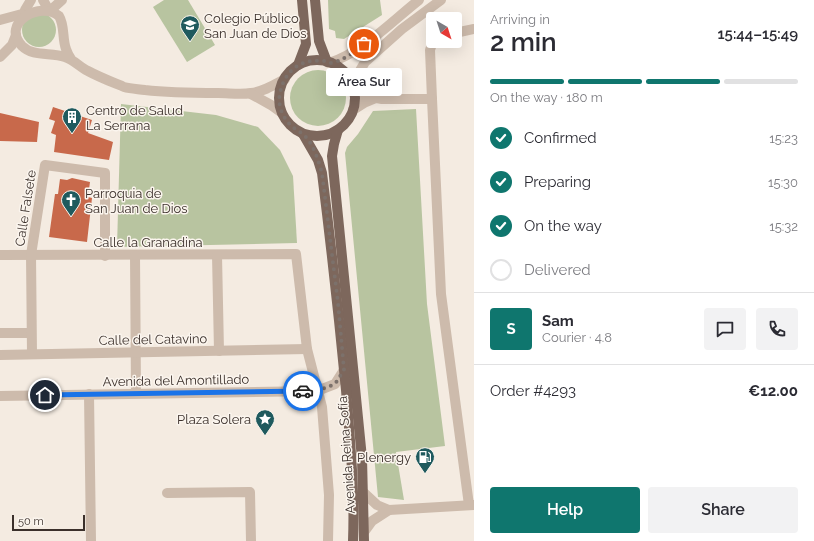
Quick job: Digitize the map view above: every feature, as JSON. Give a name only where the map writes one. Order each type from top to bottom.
[{"type":"main road","points":[[298,65],[306,44],[302,0]]},
{"type":"main road","points":[[315,0],[319,41],[328,62]]},
{"type":"main road","points":[[282,114],[279,96],[282,84],[288,74],[298,65],[310,61],[328,62],[336,65],[346,73],[352,84],[354,92],[353,110]]},
{"type":"main road","name":"Avenida Reina Sofía","points":[[353,110],[347,122],[338,130],[332,156],[362,458],[364,537]]},
{"type":"main road","name":"Avenida Reina Sofía","points":[[282,114],[293,128],[303,134],[318,160],[322,173],[338,303],[350,433],[354,521],[353,541]]},
{"type":"main road","points":[[303,134],[315,136],[327,135],[338,130]]},
{"type":"street","points":[[2,55],[12,45],[16,33],[16,26],[23,12],[32,0]]},
{"type":"street","points":[[0,20],[35,6],[47,6],[62,0]]},
{"type":"street","points":[[328,62],[345,58],[358,50],[419,0]]},
{"type":"street","points":[[432,99],[376,98],[354,92],[358,74],[365,62],[402,30],[441,0]]},
{"type":"street","points":[[47,6],[58,16],[62,24],[66,49],[71,60]]},
{"type":"street","points":[[0,25],[16,33],[20,44],[26,50],[35,53],[59,55],[71,60],[87,71],[126,87],[166,92],[251,94],[273,86],[285,79]]},
{"type":"street","points":[[462,32],[474,29]]},
{"type":"street","points":[[45,53],[53,49],[60,42],[63,33]]},
{"type":"street","points":[[362,492],[377,506],[389,510],[472,505],[441,294],[431,48]]},
{"type":"street","points":[[2,55],[26,50]]},
{"type":"street","points":[[251,94],[271,105],[282,114]]},
{"type":"street","points":[[353,110],[376,98]]},
{"type":"street","name":"Calle Falsete","points":[[30,256],[45,165],[106,173],[105,256]]},
{"type":"street","name":"Calle la Granadina","points":[[0,255],[105,256],[296,254],[307,349]]},
{"type":"street","points":[[135,255],[136,393]]},
{"type":"street","points":[[217,255],[219,351]]},
{"type":"street","points":[[30,256],[32,354]]},
{"type":"street","points":[[0,333],[31,333]]},
{"type":"street","points":[[307,349],[322,407],[329,496],[328,541]]},
{"type":"street","name":"Calle del Catavino","points":[[0,355],[307,349]]},
{"type":"street","name":"Avenida del Amontillado","points":[[0,396],[317,391],[335,384],[344,370]]},
{"type":"street","points":[[89,394],[92,541]]},
{"type":"street","points":[[167,493],[250,492],[251,541]]},
{"type":"street","points":[[364,537],[372,521],[389,510]]},
{"type":"green space","points":[[164,0],[188,0],[215,45],[187,62],[153,7]]},
{"type":"green space","points":[[328,0],[380,0],[382,15],[344,39],[336,38],[335,31],[329,29]]},
{"type":"green space","points":[[36,13],[42,13],[51,18],[55,24],[55,36],[51,42],[42,47],[36,47],[27,42],[22,33],[22,27],[27,18]]},
{"type":"green space","points":[[318,70],[333,75],[341,83],[346,98],[341,113],[333,121],[318,126],[303,121],[295,113],[290,98],[295,83],[303,75]]},
{"type":"green space","points":[[121,104],[216,115],[258,127],[280,150],[293,176],[297,243],[117,247]]},
{"type":"green space","points":[[416,109],[427,304],[445,446],[396,452],[404,500],[378,497],[345,153],[347,147],[358,134],[373,111]]},
{"type":"building","name":"Centro de Salud La Serrana","points":[[53,107],[92,120],[88,133],[113,142],[109,160],[54,152],[56,135],[51,133],[55,121],[49,119]]},
{"type":"building","points":[[0,113],[39,122],[37,142],[0,141]]},
{"type":"building","name":"Parroquia de San Juan de Dios","points":[[72,178],[90,182],[88,197],[92,198],[87,242],[49,237],[55,194],[58,194],[60,179],[67,180]]},
{"type":"way so far","points":[[303,391],[317,391],[335,384],[344,370],[338,303],[322,173],[318,160],[303,134],[293,128],[285,119],[280,108],[279,96],[282,84],[288,74],[298,65],[310,61],[323,61],[329,63],[345,58],[358,50],[364,44]]},
{"type":"place","name":"Colegio Público San Juan de Dios","points":[[190,42]]},
{"type":"place","name":"Área Sur","points":[[364,44]]},
{"type":"place","name":"Centro de Salud La Serrana","points":[[72,134]]},
{"type":"place","name":"Parroquia de San Juan de Dios","points":[[71,217]]},
{"type":"place","name":"Plaza Solera","points":[[265,436]]},
{"type":"place","name":"Plenergy","points":[[425,474]]},
{"type":"route","points":[[45,395],[303,391]]}]
